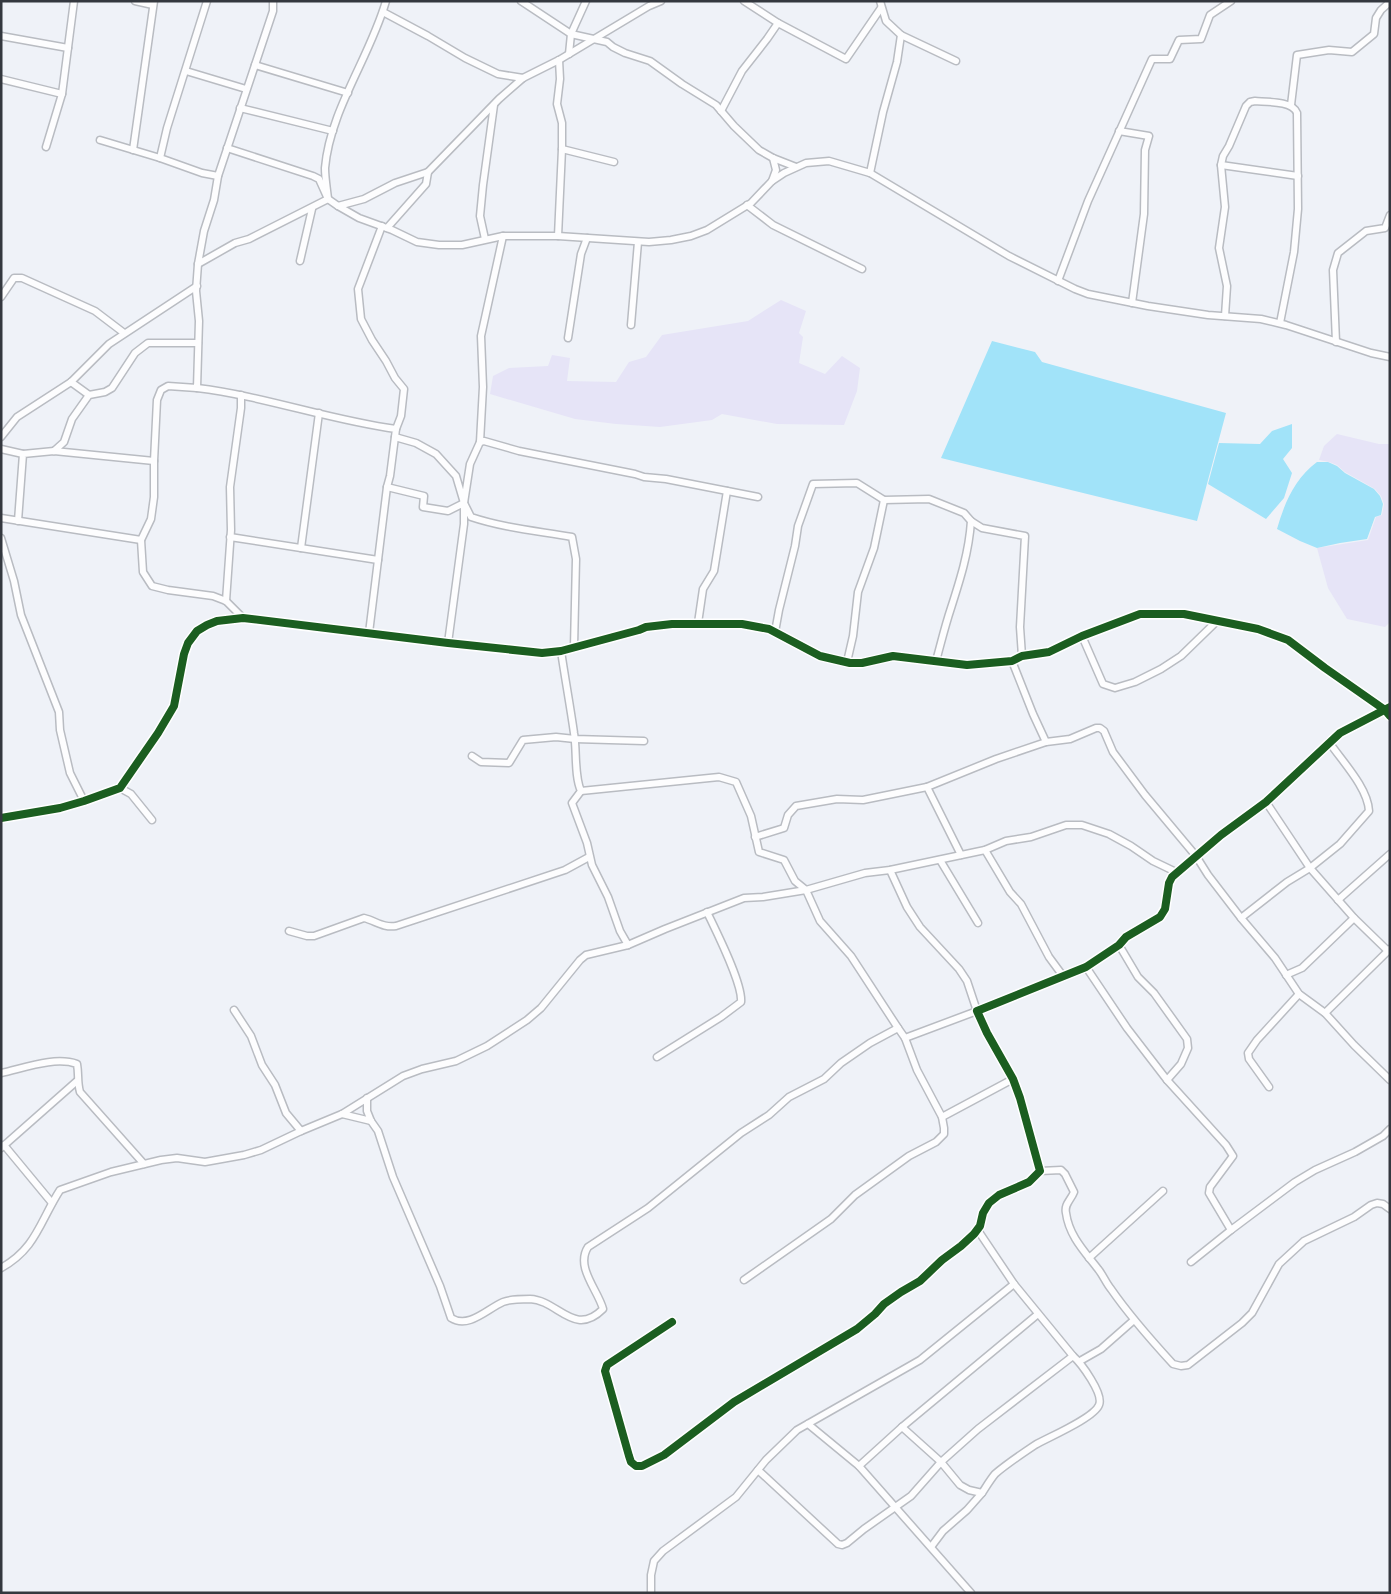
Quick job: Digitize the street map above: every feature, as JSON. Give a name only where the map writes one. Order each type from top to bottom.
[{"type":"street","points":[[46,147],[62,94],[74,1]]},
{"type":"street","points":[[133,150],[153,3],[135,1]]},
{"type":"street","points":[[160,158],[167,128],[207,1]]},
{"type":"street","points":[[197,388],[199,321],[197,286],[198,264],[204,231],[214,200],[218,176],[272,11],[273,1]]},
{"type":"street","points":[[521,1],[571,34],[607,42],[612,47],[625,53],[650,61],[716,105],[759,150],[796,168]]},
{"type":"street","points":[[569,54],[571,34],[586,1]]},
{"type":"street","points":[[338,206],[364,199],[395,183],[428,172],[523,78],[559,60],[649,6],[661,1]]},
{"type":"street","points":[[744,1],[778,23],[846,59],[881,5]]},
{"type":"street","points":[[1058,281],[1088,202],[1152,59],[1170,59],[1179,40],[1201,39],[1210,15],[1231,1]]},
{"type":"street","points":[[328,199],[325,169],[333,131],[383,12],[384,2]]},
{"type":"street","points":[[1291,105],[1297,55],[1329,50],[1352,52],[1374,34],[1376,18],[1381,10],[1390,2]]},
{"type":"street","points":[[881,5],[886,21],[901,35],[956,62]]},
{"type":"street","points":[[383,12],[465,58],[498,74],[523,78]]},
{"type":"street","points":[[721,111],[742,71],[778,23]]},
{"type":"street","points":[[870,173],[883,112],[897,62],[901,35]]},
{"type":"street","points":[[1,36],[68,48]]},
{"type":"street","points":[[558,236],[562,149],[562,123],[557,104],[560,79],[559,60]]},
{"type":"street","points":[[255,65],[348,93]]},
{"type":"street","points":[[186,71],[246,89]]},
{"type":"street","points":[[1,79],[62,94]]},
{"type":"street","points":[[1225,316],[1227,286],[1219,248],[1224,207],[1221,165],[1223,156],[1229,146],[1235,128],[1250,102],[1291,105],[1297,113],[1298,209],[1294,252],[1280,323]]},
{"type":"street","points":[[484,239],[480,216],[494,105]]},
{"type":"street","points":[[240,108],[333,131]]},
{"type":"street","points":[[1119,131],[1149,136],[1144,150],[1144,214],[1132,303]]},
{"type":"street","points":[[100,140],[202,173],[218,176]]},
{"type":"street","points":[[227,148],[319,179],[328,199],[359,218],[417,242],[439,245],[462,245],[503,236],[558,236],[638,242],[671,240],[691,236],[707,230],[747,206],[772,181],[784,173],[806,163],[829,161],[870,173],[1009,256],[1088,294],[1208,315],[1261,318],[1371,353],[1390,357]]},
{"type":"street","points":[[562,149],[614,162]]},
{"type":"street","points":[[772,181],[776,170],[773,158]]},
{"type":"street","points":[[1221,165],[1298,176]]},
{"type":"street","points":[[369,634],[387,487],[396,429],[401,416],[404,389],[395,378],[361,318],[358,288],[384,227],[426,184],[428,172]]},
{"type":"street","points":[[198,264],[235,243],[249,239],[328,199]]},
{"type":"street","points":[[747,206],[773,225],[862,269]]},
{"type":"street","points":[[300,261],[312,208]]},
{"type":"street","points":[[1336,342],[1332,270],[1338,253],[1366,231],[1385,228],[1390,215]]},
{"type":"street","points":[[448,643],[470,464],[480,442],[483,388],[481,336],[503,236]]},
{"type":"street","points":[[568,338],[581,254],[588,238]]},
{"type":"street","points":[[631,325],[638,242]]},
{"type":"street","points":[[1,297],[14,278],[22,278],[95,311],[124,333]]},
{"type":"street","points":[[1,437],[17,417],[71,382],[109,344],[197,286]]},
{"type":"street","points":[[54,451],[64,442],[72,419],[88,395],[106,392],[112,388],[135,353],[148,344],[198,343]]},
{"type":"street","points":[[71,382],[88,395]]},
{"type":"street","points":[[243,618],[226,601],[213,596],[178,592],[152,586],[143,572],[141,540],[151,519],[154,497],[157,400],[161,390],[168,386],[224,391],[396,429]]},
{"type":"street","points":[[226,601],[230,537],[230,487],[241,395]]},
{"type":"street","points":[[301,548],[319,413]]},
{"type":"street","points":[[395,437],[416,443],[436,454],[456,476],[464,503],[471,517],[512,528],[572,537],[576,559],[574,647]]},
{"type":"street","points":[[480,442],[484,441],[520,452],[644,477],[758,498]]},
{"type":"street","points":[[1,449],[23,454],[54,451],[154,461]]},
{"type":"street","points":[[18,521],[23,454]]},
{"type":"street","points":[[775,632],[778,610],[795,546],[798,526],[813,484],[857,483],[884,500],[929,499],[964,513],[971,522],[982,528],[1025,536],[1020,627],[1022,656]]},
{"type":"street","points":[[387,487],[424,496],[423,507],[448,511],[464,503]]},
{"type":"street","points":[[698,623],[703,589],[714,571],[727,492]]},
{"type":"street","points":[[847,662],[853,636],[858,592],[874,548],[884,500]]},
{"type":"street","points":[[1,518],[141,540]]},
{"type":"street","points":[[936,661],[961,578],[970,538],[971,522]]},
{"type":"street","points":[[230,537],[378,560]]},
{"type":"street","points":[[1,538],[14,581],[21,615],[59,712],[60,730],[70,773],[84,802]]},
{"type":"street","points":[[1,818],[84,802],[120,788],[174,706],[184,654],[188,643],[197,631],[207,625],[217,621],[243,618],[542,653],[561,651],[646,627],[698,623],[742,624],[769,629],[820,656],[847,662],[862,663],[893,656],[967,665],[1012,661],[1022,656],[1049,652],[1082,636],[1140,614],[1184,614],[1258,629],[1288,640],[1388,711]]},
{"type":"street","points":[[1082,636],[1104,684],[1115,688],[1135,682],[1181,656],[1217,621]]},
{"type":"street","points":[[561,651],[575,739],[577,783],[581,791]]},
{"type":"street","points":[[1012,661],[1032,714],[1046,742]]},
{"type":"street","points":[[905,1038],[1086,967],[1119,945],[1126,937],[1160,917],[1164,909],[1172,877],[1196,856],[1266,802],[1328,742],[1340,733],[1388,711]]},
{"type":"street","points":[[755,837],[784,828],[788,815],[796,806],[837,799],[863,800],[927,787],[996,759],[1046,742],[1070,739],[1100,728],[1104,731],[1113,752],[1145,795],[1196,856],[1241,918],[1275,958],[1299,994],[1325,1013],[1354,1046],[1390,1080]]},
{"type":"street","points":[[472,756],[481,762],[509,763],[524,740],[556,738],[644,741]]},
{"type":"street","points":[[1241,918],[1340,844],[1369,811],[1369,805],[1360,784],[1328,742]]},
{"type":"street","points":[[628,945],[620,931],[608,897],[589,856],[587,843],[572,803],[581,791],[719,777],[736,782],[751,816],[759,852],[784,860],[795,881],[806,890],[820,922],[851,956],[905,1038],[917,1070],[942,1116],[944,1134],[936,1142],[908,1156],[854,1195],[831,1219],[744,1280]]},
{"type":"street","points":[[927,787],[961,855]]},
{"type":"street","points":[[120,788],[132,794],[152,820]]},
{"type":"street","points":[[1266,802],[1310,868],[1354,918],[1389,950],[1325,1013]]},
{"type":"street","points":[[1,1268],[14,1261],[24,1252],[41,1226],[60,1190],[111,1172],[144,1164],[177,1158],[205,1162],[244,1156],[260,1150],[301,1130],[342,1114],[403,1076],[422,1069],[456,1061],[487,1046],[527,1020],[540,1008],[586,955],[628,945],[744,898],[806,890],[865,873],[890,870],[985,850],[1006,841],[1031,837],[1066,825],[1082,825],[1118,838],[1152,862],[1178,873]]},
{"type":"street","points":[[985,850],[1010,892],[1021,904],[1062,976]]},
{"type":"street","points":[[1338,900],[1390,854]]},
{"type":"street","points":[[288,931],[314,936],[364,918],[382,926],[396,926],[565,870],[589,856]]},
{"type":"street","points":[[940,860],[978,923]]},
{"type":"street","points":[[890,870],[907,907],[920,927],[959,969],[967,981],[986,1033],[1013,1079],[1040,1170]]},
{"type":"street","points":[[657,1057],[721,1017],[741,1002],[738,983],[707,912]]},
{"type":"street","points":[[1286,975],[1302,968],[1354,918]]},
{"type":"street","points":[[1119,945],[1138,977],[1154,992],[1187,1038],[1188,1048],[1181,1064],[1167,1080]]},
{"type":"street","points":[[1086,967],[1127,1028],[1167,1080],[1233,1156],[1210,1187],[1209,1193],[1231,1230]]},
{"type":"street","points":[[1268,1087],[1249,1059],[1248,1054],[1257,1040],[1299,994]]},
{"type":"street","points":[[234,1010],[252,1036],[262,1065],[274,1085],[286,1113],[301,1130]]},
{"type":"street","points":[[367,1098],[371,1121],[378,1131],[393,1176],[436,1277],[450,1318],[463,1322],[472,1320],[505,1301],[529,1299],[544,1302],[576,1320],[590,1319],[603,1309],[588,1278],[584,1257],[588,1247],[648,1208],[741,1133],[769,1115],[789,1096],[824,1079],[841,1063],[870,1043],[898,1028]]},
{"type":"street","points":[[1,1073],[56,1061],[68,1061],[77,1064],[79,1072],[77,1082],[80,1092],[144,1164]]},
{"type":"street","points":[[942,1116],[1013,1079]]},
{"type":"street","points":[[52,1203],[3,1146],[77,1082]]},
{"type":"street","points":[[342,1114],[371,1121]]},
{"type":"street","points":[[1191,1262],[1295,1182],[1315,1170],[1355,1152],[1390,1129]]},
{"type":"street","points":[[672,1322],[607,1365],[605,1371],[628,1456],[636,1466],[642,1466],[664,1455],[734,1402],[857,1329],[884,1304],[920,1281],[942,1260],[961,1246],[980,1226],[983,1213],[989,1203],[999,1195],[1029,1182],[1040,1170],[1061,1170],[1065,1174],[1074,1192],[1066,1205],[1065,1212],[1069,1227],[1080,1247],[1099,1270],[1109,1288],[1134,1320],[1173,1364],[1181,1366],[1188,1365],[1242,1323],[1252,1312],[1279,1264],[1304,1241],[1354,1217],[1371,1205],[1377,1203],[1384,1204],[1390,1209]]},
{"type":"street","points":[[1089,1258],[1163,1191]]},
{"type":"street","points":[[931,1546],[943,1531],[967,1510],[996,1474],[1034,1446],[1078,1422],[1098,1407],[1100,1402],[1098,1392],[1080,1361],[1073,1356],[1014,1284],[978,1229]]},
{"type":"street","points":[[651,1593],[651,1575],[654,1561],[663,1551],[736,1497],[758,1470],[797,1430],[920,1360],[1014,1284]]},
{"type":"street","points":[[859,1466],[902,1427],[1038,1314]]},
{"type":"street","points":[[1080,1361],[1101,1349],[1134,1320]]},
{"type":"street","points":[[758,1470],[838,1544],[842,1545],[911,1496],[941,1462],[978,1429],[1073,1356]]},
{"type":"street","points":[[808,1424],[859,1466],[971,1593]]},
{"type":"street","points":[[902,1427],[941,1462],[960,1486],[982,1493]]},
{"type":"shaded area","points":[[781,300],[806,311],[799,333],[803,337],[799,363],[825,374],[842,356],[860,368],[857,391],[844,425],[777,424],[722,414],[712,420],[660,427],[616,424],[575,419],[490,394],[493,376],[509,368],[548,366],[552,355],[570,358],[567,381],[616,382],[629,362],[646,357],[662,335],[748,321]]},
{"type":"shaded area","points":[[1337,434],[1379,444],[1390,444],[1390,622],[1385,627],[1347,619],[1328,588],[1317,548],[1368,540],[1376,517],[1382,515],[1384,504],[1381,496],[1375,489],[1345,472],[1337,465],[1319,460],[1324,446]]},
{"type":"water","points":[[992,341],[1035,352],[1042,362],[1226,413],[1197,521],[941,458]]},
{"type":"water","points":[[1292,424],[1292,448],[1283,459],[1292,473],[1284,498],[1266,519],[1208,484],[1219,443],[1260,444],[1272,431]]},
{"type":"water","points":[[1317,462],[1328,462],[1337,466],[1345,473],[1374,489],[1380,496],[1383,504],[1381,515],[1375,517],[1367,539],[1317,548],[1277,529],[1291,492],[1302,476]]},
{"type":"cycle path","points":[[1,818],[60,808],[120,788],[174,706],[184,654],[188,643],[197,631],[207,625],[217,621],[243,618],[542,653],[561,651],[646,627],[672,624],[742,624],[769,629],[820,656],[850,663],[862,663],[893,656],[967,665],[1012,661],[1022,656],[1049,652],[1082,636],[1140,614],[1184,614],[1258,629],[1288,640],[1385,710],[1390,716]]},
{"type":"cycle path","points":[[672,1322],[607,1365],[605,1371],[629,1456],[631,1462],[636,1466],[642,1466],[664,1455],[734,1402],[857,1329],[884,1304],[920,1281],[974,1234],[980,1226],[983,1213],[989,1203],[999,1195],[1029,1182],[1040,1171],[1013,1079],[977,1011],[1086,967],[1119,945],[1126,937],[1160,917],[1165,909],[1169,883],[1172,877],[1221,835],[1266,802],[1340,733],[1390,707]]}]
